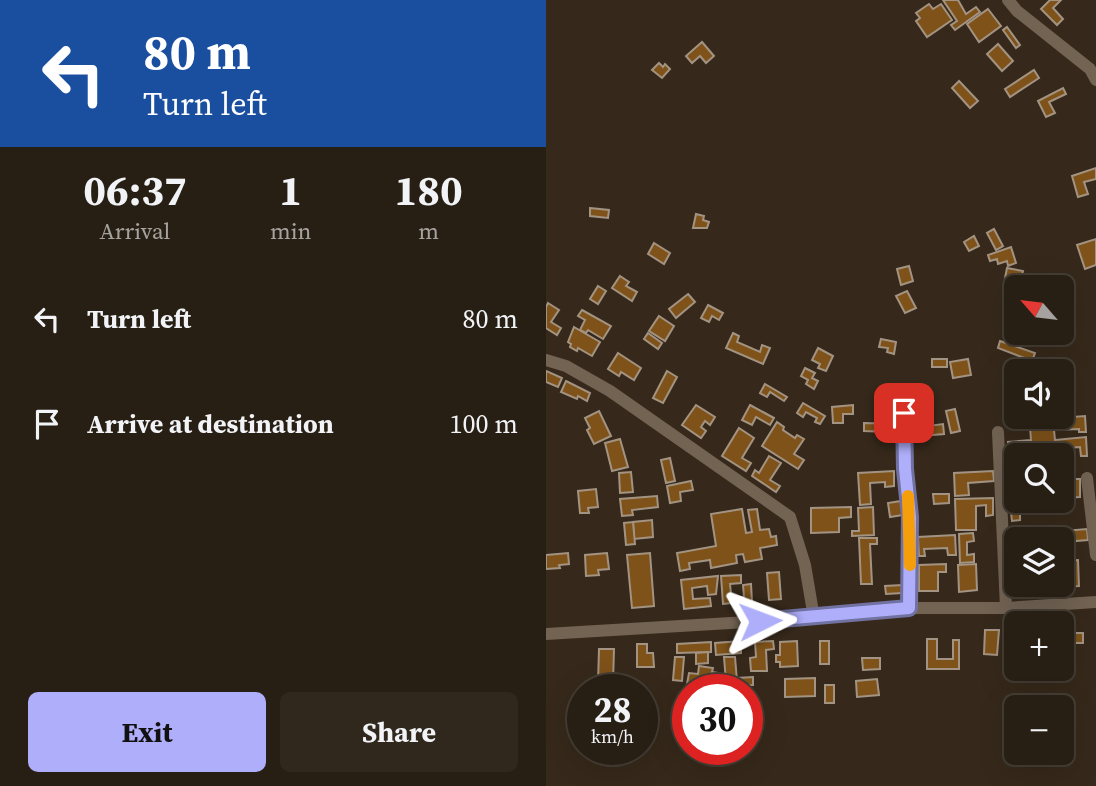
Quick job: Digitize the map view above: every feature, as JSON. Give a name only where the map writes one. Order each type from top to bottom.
[{"type":"street","points":[[1008,0],[1017,11],[1090,69],[1096,80]]},
{"type":"street","points":[[546,360],[566,366],[610,391],[790,517],[805,565],[814,618]]},
{"type":"street","points":[[904,413],[905,469],[910,517],[909,608]]},
{"type":"street","points":[[998,432],[1006,608]]},
{"type":"street","points":[[1087,478],[1096,555]]},
{"type":"street","points":[[546,634],[814,618],[909,608],[1006,608],[1096,602]]},
{"type":"building","points":[[943,0],[958,0],[966,14],[976,7],[980,12],[955,30],[951,25],[957,21]]},
{"type":"building","points":[[1050,0],[1061,0],[1053,8],[1063,19],[1057,25],[1041,9]]},
{"type":"building","points":[[929,4],[933,9],[941,4],[952,20],[927,37],[916,21],[920,18],[916,13]]},
{"type":"building","points":[[988,9],[1001,26],[979,42],[967,24]]},
{"type":"building","points":[[1007,27],[1020,45],[1016,48],[1003,30]]},
{"type":"building","points":[[702,42],[714,56],[706,63],[700,56],[692,63],[686,56]]},
{"type":"building","points":[[998,44],[1013,61],[1002,71],[987,54]]},
{"type":"building","points":[[659,63],[670,69],[662,78],[652,70]]},
{"type":"building","points":[[1034,70],[1039,78],[1010,97],[1005,89]]},
{"type":"building","points":[[959,81],[978,101],[970,108],[952,88]]},
{"type":"building","points":[[1063,88],[1066,94],[1049,102],[1055,113],[1046,117],[1038,101]]},
{"type":"building","points":[[1096,168],[1096,179],[1084,182],[1088,194],[1078,197],[1072,176]]},
{"type":"building","points":[[590,208],[609,210],[608,218],[590,216]]},
{"type":"building","points":[[696,214],[704,216],[703,220],[709,222],[707,228],[693,228]]},
{"type":"building","points":[[994,229],[1003,246],[996,250],[987,233]]},
{"type":"building","points":[[974,236],[979,246],[969,251],[964,242]]},
{"type":"building","points":[[1096,239],[1096,265],[1085,269],[1077,245]]},
{"type":"building","points":[[654,243],[670,253],[664,264],[648,254]]},
{"type":"building","points":[[1011,247],[1016,263],[1008,266],[1007,261],[998,264],[997,259],[990,261],[988,255]]},
{"type":"building","points":[[909,266],[913,281],[901,285],[897,269]]},
{"type":"building","points":[[1007,268],[1023,271],[1022,275],[1006,275]]},
{"type":"building","points":[[620,276],[629,282],[626,286],[637,292],[632,301],[612,288]]},
{"type":"building","points":[[598,286],[606,291],[598,304],[590,299]]},
{"type":"building","points":[[907,291],[916,308],[905,313],[896,296]]},
{"type":"building","points":[[688,294],[695,302],[676,318],[669,309]]},
{"type":"building","points":[[548,303],[559,310],[551,322],[561,328],[557,335],[546,328]]},
{"type":"building","points":[[708,305],[723,313],[719,320],[712,316],[709,322],[701,318]]},
{"type":"building","points":[[582,310],[611,326],[603,339],[588,330],[586,333],[580,330],[585,320],[578,316]]},
{"type":"building","points":[[659,316],[674,326],[665,341],[649,331]]},
{"type":"building","points":[[574,327],[600,342],[592,356],[578,348],[577,351],[570,347],[568,342]]},
{"type":"building","points":[[648,333],[662,343],[658,349],[644,339]]},
{"type":"building","points":[[733,333],[739,336],[737,342],[760,352],[762,345],[770,348],[763,364],[726,348]]},
{"type":"building","points":[[881,339],[896,342],[894,354],[887,352],[888,348],[879,347]]},
{"type":"building","points":[[1000,341],[1004,345],[1035,353],[1033,359],[1027,359],[998,348]]},
{"type":"building","points":[[818,348],[833,356],[826,371],[818,368],[820,364],[812,360]]},
{"type":"building","points":[[618,353],[641,368],[634,380],[621,372],[619,376],[608,369]]},
{"type":"building","points":[[932,359],[947,359],[947,367],[932,367]]},
{"type":"building","points":[[968,359],[971,375],[953,378],[950,362]]},
{"type":"building","points":[[805,368],[815,373],[812,378],[818,381],[814,389],[806,384],[808,380],[801,376]]},
{"type":"building","points":[[546,371],[562,378],[558,387],[546,382]]},
{"type":"building","points":[[667,371],[677,377],[663,403],[653,398]]},
{"type":"building","points":[[566,381],[590,393],[587,401],[561,392]]},
{"type":"building","points":[[765,384],[787,397],[784,401],[770,392],[767,397],[760,393]]},
{"type":"building","points":[[803,403],[825,416],[820,424],[815,422],[817,418],[806,412],[803,417],[797,413]]},
{"type":"building","points":[[696,405],[715,417],[710,425],[705,421],[701,427],[706,431],[701,438],[682,425]]},
{"type":"building","points":[[750,405],[774,418],[770,425],[756,417],[752,425],[742,420]]},
{"type":"building","points":[[853,405],[853,414],[843,414],[843,423],[833,423],[832,407]]},
{"type":"building","points":[[955,409],[960,431],[951,433],[946,411]]},
{"type":"building","points":[[599,411],[611,436],[594,444],[585,418]]},
{"type":"building","points":[[1085,416],[1086,432],[1079,432],[1079,429],[1054,430],[1055,440],[1086,437],[1087,456],[1081,456],[1080,447],[1074,447],[1074,443],[1008,443],[1031,440],[1030,429],[1074,429],[1074,417]]},
{"type":"building","points":[[777,422],[795,438],[797,435],[804,439],[794,454],[804,460],[798,469],[762,446]]},
{"type":"building","points":[[864,423],[898,424],[898,439],[890,438],[890,432],[864,431]]},
{"type":"building","points":[[943,424],[944,434],[921,436],[920,427]]},
{"type":"building","points":[[739,428],[754,438],[742,458],[751,463],[746,471],[722,456]]},
{"type":"building","points":[[620,439],[628,467],[612,471],[605,443]]},
{"type":"building","points":[[769,456],[781,463],[770,480],[780,486],[776,492],[752,476],[755,470],[759,473]]},
{"type":"building","points":[[670,458],[675,481],[666,483],[661,460]]},
{"type":"building","points":[[894,471],[894,486],[885,487],[885,482],[870,483],[871,504],[860,505],[858,473]]},
{"type":"building","points":[[993,471],[994,481],[968,483],[969,495],[955,496],[954,473]]},
{"type":"building","points":[[631,472],[633,492],[620,493],[619,473]]},
{"type":"building","points":[[1074,479],[1080,479],[1080,497],[1074,497]]},
{"type":"building","points":[[691,481],[693,490],[680,492],[681,501],[670,503],[667,486]]},
{"type":"building","points":[[596,489],[598,507],[588,508],[589,513],[580,513],[578,491]]},
{"type":"building","points":[[933,494],[949,494],[949,503],[934,504]]},
{"type":"building","points":[[657,496],[658,507],[632,510],[633,515],[622,516],[620,499]]},
{"type":"building","points":[[993,498],[993,515],[986,516],[986,505],[976,506],[976,530],[956,530],[955,499]]},
{"type":"building","points":[[901,501],[903,515],[890,517],[888,503]]},
{"type":"building","points":[[851,507],[851,517],[839,518],[839,532],[811,533],[811,508]]},
{"type":"building","points":[[873,507],[874,535],[852,536],[852,531],[859,531],[858,508]]},
{"type":"building","points":[[742,509],[746,533],[752,532],[748,510],[757,509],[760,530],[769,529],[771,537],[776,536],[777,545],[760,548],[762,559],[745,562],[743,554],[736,555],[737,563],[711,568],[710,560],[689,563],[690,569],[680,571],[677,553],[716,546],[711,514]]},
{"type":"building","points":[[1011,513],[1020,513],[1020,520],[1012,521]]},
{"type":"building","points":[[652,520],[653,537],[634,539],[633,522]]},
{"type":"building","points":[[633,522],[635,544],[626,545],[624,523]]},
{"type":"building","points":[[1087,529],[1088,540],[1074,541],[1074,530]]},
{"type":"building","points":[[973,533],[974,541],[967,542],[967,555],[974,554],[974,562],[960,563],[959,534]]},
{"type":"building","points":[[955,535],[956,555],[948,555],[947,548],[924,549],[925,556],[919,556],[918,537]]},
{"type":"building","points":[[859,538],[877,538],[877,544],[870,544],[872,584],[861,584]]},
{"type":"building","points":[[568,553],[569,564],[546,569],[546,555]]},
{"type":"building","points":[[607,553],[609,569],[598,570],[599,575],[586,576],[585,555]]},
{"type":"building","points":[[650,553],[654,606],[632,608],[627,555]]},
{"type":"building","points":[[1074,560],[1078,560],[1079,586],[1074,586]]},
{"type":"building","points":[[946,564],[946,572],[938,572],[938,591],[919,591],[919,565]]},
{"type":"building","points":[[976,564],[977,590],[959,592],[958,565]]},
{"type":"building","points":[[779,572],[781,599],[769,600],[767,573]]},
{"type":"building","points":[[741,575],[741,583],[730,584],[732,603],[723,604],[721,576]]},
{"type":"building","points":[[718,576],[716,594],[708,595],[707,586],[692,588],[693,599],[710,598],[711,606],[684,609],[681,580]]},
{"type":"building","points":[[751,584],[752,602],[741,603],[741,597],[744,597],[743,585]]},
{"type":"building","points":[[902,585],[902,593],[886,594],[885,586]]},
{"type":"building","points":[[985,630],[999,630],[997,655],[984,654]]},
{"type":"building","points":[[1074,633],[1083,633],[1083,643],[1074,643]]},
{"type":"building","points":[[927,639],[937,639],[937,659],[953,659],[953,640],[959,640],[959,669],[927,669]]},
{"type":"building","points":[[741,641],[741,653],[716,655],[715,643]]},
{"type":"building","points":[[773,641],[774,649],[766,650],[767,671],[751,671],[750,658],[756,657],[755,642]]},
{"type":"building","points":[[797,641],[798,666],[780,667],[780,662],[776,662],[776,655],[780,655],[780,642]]},
{"type":"building","points":[[820,641],[829,641],[829,664],[820,664]]},
{"type":"building","points":[[711,642],[711,652],[677,653],[677,644]]},
{"type":"building","points":[[637,644],[647,644],[647,653],[653,653],[654,667],[637,667]]},
{"type":"building","points":[[599,649],[614,649],[613,674],[598,674]]},
{"type":"building","points":[[708,652],[708,663],[696,664],[696,653]]},
{"type":"building","points":[[675,657],[684,657],[683,674],[674,674]]},
{"type":"building","points":[[724,657],[735,657],[736,674],[725,674]]},
{"type":"building","points":[[862,658],[880,658],[880,669],[863,670]]},
{"type":"building","points":[[699,666],[713,668],[712,672],[719,673],[719,674],[698,674]]},
{"type":"building","points":[[815,678],[815,696],[785,697],[785,679]]},
{"type":"building","points":[[877,679],[879,695],[857,697],[856,681]]},
{"type":"building","points":[[825,685],[834,685],[834,703],[825,703]]},
{"type":"slow traffic","points":[[908,496],[910,565]]},
{"type":"route","points":[[760,621],[909,608],[910,517],[905,469],[904,413]]}]
